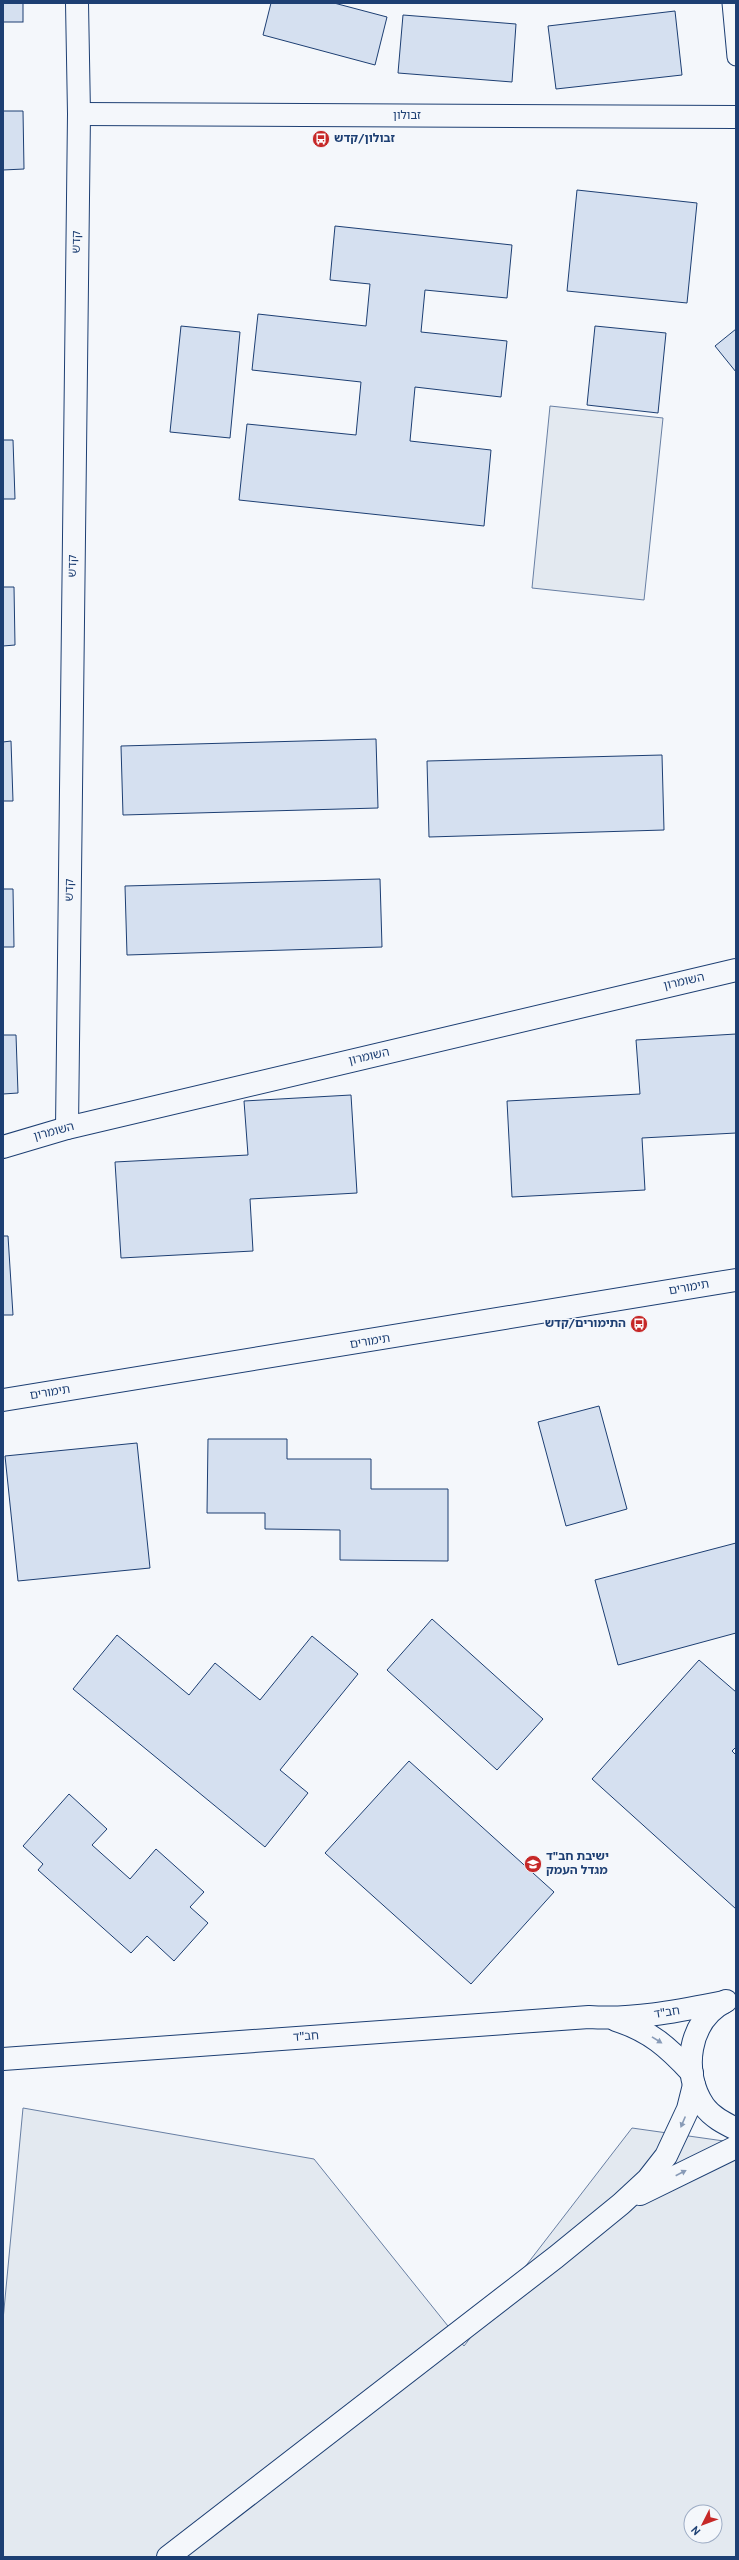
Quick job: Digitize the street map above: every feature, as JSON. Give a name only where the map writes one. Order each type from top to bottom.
[{"type":"street","name":"קדש","points":[[67,1128],[79,114],[77,3]]},
{"type":"street","name":"זבולון","points":[[79,114],[736,117]]},
{"type":"street","name":"השומרון","points":[[3,1147],[67,1128],[736,970]]},
{"type":"street","name":"תימורים","points":[[3,1400],[444,1330],[736,1280]]},
{"type":"street","name":"חב\"ד","points":[[3,2059],[589,2017],[609,2018],[663,2014],[730,1999]]},
{"type":"street","points":[[730,1999],[706,2018],[694,2038],[690,2062],[693,2079],[704,2106],[721,2122],[736,2129]]},
{"type":"street","name":"חב\"ד","points":[[609,2018],[642,2030],[667,2046],[693,2079]]},
{"type":"street","points":[[168,2557],[556,2257],[621,2204],[648,2179],[666,2156],[688,2109],[693,2079]]},
{"type":"street","points":[[621,2204],[736,2147]]},
{"type":"lane","points":[[730,3],[736,58]]},
{"type":"shaded area","points":[[550,406],[663,418],[644,600],[532,588]]},
{"type":"shaded area","points":[[23,2108],[314,2159],[464,2346],[632,2128],[731,2142],[736,2141],[736,2557],[3,2557],[3,2320]]},
{"type":"building","points":[[3,3],[23,3],[23,22],[3,22]]},
{"type":"building","points":[[271,3],[334,3],[387,17],[375,65],[263,35]]},
{"type":"building","points":[[675,11],[682,75],[556,89],[548,26]]},
{"type":"building","points":[[403,15],[516,24],[512,82],[398,73]]},
{"type":"building","points":[[3,111],[23,111],[24,169],[3,170]]},
{"type":"building","points":[[577,190],[697,203],[687,303],[567,291]]},
{"type":"building","points":[[335,226],[512,245],[507,298],[425,290],[421,332],[507,341],[501,397],[415,387],[410,441],[491,450],[484,526],[239,500],[247,424],[356,435],[361,382],[252,370],[258,314],[366,326],[370,284],[330,280]]},
{"type":"building","points":[[181,326],[240,332],[230,438],[170,432]]},
{"type":"building","points":[[595,326],[666,333],[658,413],[587,405]]},
{"type":"building","points":[[736,329],[736,372],[715,346]]},
{"type":"building","points":[[3,440],[13,440],[15,499],[3,499]]},
{"type":"building","points":[[3,587],[14,587],[15,645],[3,646]]},
{"type":"building","points":[[376,739],[378,808],[123,815],[121,746]]},
{"type":"building","points":[[11,741],[13,801],[3,801],[3,742]]},
{"type":"building","points":[[662,755],[664,830],[429,837],[427,761]]},
{"type":"building","points":[[380,879],[382,947],[127,955],[125,886]]},
{"type":"building","points":[[3,889],[13,889],[14,947],[3,947]]},
{"type":"building","points":[[736,1034],[736,1133],[642,1138],[645,1190],[512,1197],[507,1101],[640,1094],[636,1040]]},
{"type":"building","points":[[3,1035],[16,1035],[18,1093],[3,1094]]},
{"type":"building","points":[[351,1095],[357,1193],[250,1199],[253,1251],[121,1258],[115,1162],[248,1155],[244,1101]]},
{"type":"building","points":[[3,1236],[8,1236],[13,1315],[3,1315]]},
{"type":"building","points":[[599,1406],[627,1509],[566,1526],[538,1422]]},
{"type":"building","points":[[208,1439],[287,1439],[287,1459],[371,1459],[371,1489],[448,1489],[448,1561],[340,1560],[340,1530],[265,1529],[265,1513],[207,1513]]},
{"type":"building","points":[[137,1443],[150,1568],[18,1581],[5,1456]]},
{"type":"building","points":[[736,1543],[736,1633],[618,1665],[595,1580]]},
{"type":"building","points":[[432,1619],[543,1719],[497,1770],[387,1670]]},
{"type":"building","points":[[117,1635],[189,1695],[215,1663],[260,1700],[312,1636],[358,1674],[280,1770],[308,1793],[265,1847],[73,1689]]},
{"type":"building","points":[[699,1660],[736,1692],[736,1747],[732,1751],[736,1755],[736,1909],[592,1779]]},
{"type":"building","points":[[409,1761],[554,1892],[471,1984],[325,1853]]},
{"type":"building","points":[[69,1794],[107,1829],[92,1845],[130,1879],[156,1849],[204,1892],[190,1907],[208,1923],[174,1961],[147,1936],[131,1953],[38,1870],[43,1864],[23,1846]]},
{"type":"place","name":"זבולון/קדש","points":[[321,139]]},
{"type":"place","name":"התימורים/קדש","points":[[639,1324]]},
{"type":"place","name":"ישיבת חב\"ד מגדל העמק","points":[[533,1864]]}]
